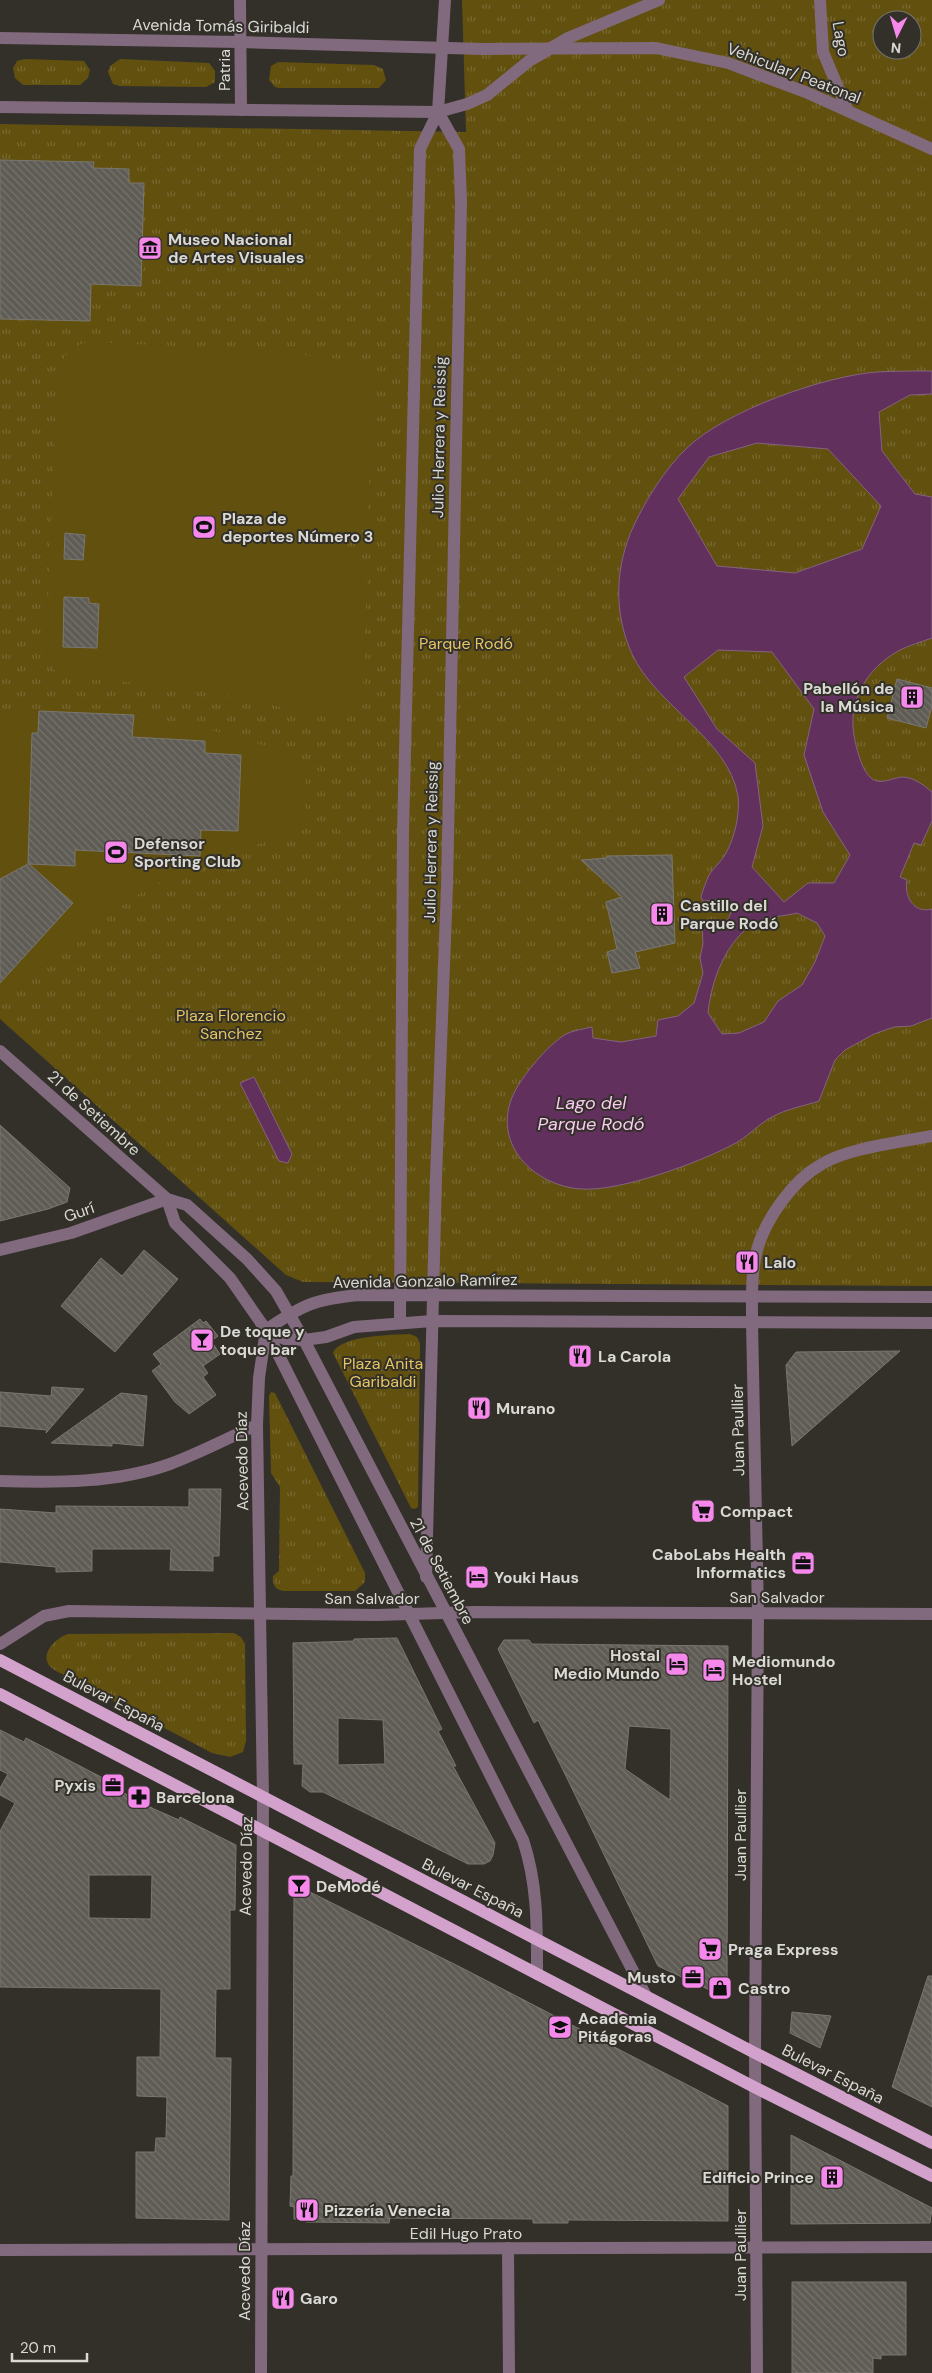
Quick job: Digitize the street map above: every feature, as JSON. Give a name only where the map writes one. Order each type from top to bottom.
[{"type":"main road","name":"Bulevar España","points":[[0,1660],[263,1798],[645,1994],[755,2053],[932,2143]]},
{"type":"main road","points":[[0,1694],[756,2088],[932,2176]]},
{"type":"street","name":"Patria","points":[[240,0],[241,110]]},
{"type":"street","name":"Julio Herrera y Reissig","points":[[400,1322],[403,832],[420,149],[438,112],[445,0]]},
{"type":"street","points":[[0,107],[438,112],[467,104],[488,95],[529,61],[549,48],[568,38],[659,0]]},
{"type":"street","name":"Lago","points":[[820,0],[823,52],[847,109]]},
{"type":"street","name":"Avenida Tomás Giribaldi","points":[[0,38],[483,49],[549,48]]},
{"type":"street","name":"Vehicular/ Peatonal","points":[[549,48],[656,48],[728,63],[808,92],[932,149]]},
{"type":"street","name":"Julio Herrera y Reissig","points":[[426,1577],[432,1321],[447,876],[461,202],[459,149],[438,112]]},
{"type":"street","name":"21 de Setiembre","points":[[0,1051],[167,1200],[187,1205],[247,1259],[276,1291],[304,1340],[645,1994]]},
{"type":"street","name":"Juan Paullier","points":[[757,2373],[755,2053],[758,1613],[752,1297],[757,1250],[781,1200],[822,1163],[856,1152],[932,1136]]},
{"type":"street","points":[[167,1200],[174,1223],[230,1278],[266,1330],[523,1840],[532,1867],[536,1898],[537,1974]]},
{"type":"street","name":"Gurí","points":[[0,1250],[71,1233],[167,1200]]},
{"type":"street","name":"Avenida Gonzalo Ramírez","points":[[266,1330],[289,1314],[313,1302],[328,1298],[359,1295],[932,1297]]},
{"type":"street","points":[[266,1330],[286,1339],[304,1340],[326,1337],[354,1327],[432,1321],[932,1323]]},
{"type":"street","name":"Acevedo Díaz","points":[[260,2373],[263,1798],[257,1425],[259,1378],[266,1330]]},
{"type":"street","points":[[0,1481],[50,1482],[129,1474],[169,1464],[257,1425]]},
{"type":"street","name":"San Salvador","points":[[0,1644],[44,1616],[69,1611],[409,1615],[932,1614]]},
{"type":"street","name":"Edil Hugo Prato","points":[[0,2250],[932,2247]]},
{"type":"street","points":[[508,2248],[509,2373]]},
{"type":"green space","name":"Parque Rodó","points":[[462,0],[932,0],[932,1286],[303,1282],[286,1275],[0,1019],[0,124],[466,132]]},
{"type":"green space","points":[[25,59],[84,61],[90,70],[88,78],[80,85],[23,85],[15,78],[13,68],[17,61]]},
{"type":"green space","points":[[120,59],[209,63],[215,71],[215,82],[206,87],[119,86],[113,84],[108,72],[110,66]]},
{"type":"green space","points":[[278,62],[374,65],[383,69],[386,80],[379,88],[279,88],[275,87],[269,80],[271,66]]},
{"type":"green space","name":"Plaza de deportes Número 3","points":[[91,342],[295,352],[302,355],[367,362],[372,365],[376,374],[367,517],[348,536],[347,556],[367,575],[363,687],[353,705],[330,715],[318,715],[222,694],[163,685],[66,677],[53,669],[46,653],[57,374],[61,362],[69,352],[79,345]]},
{"type":"green space","name":"Defensor Sporting Club","points":[[38,710],[96,712],[153,719],[237,737],[289,754],[299,760],[306,770],[305,821],[297,832],[291,835],[239,849],[193,866],[139,894],[88,928],[42,967],[20,989],[11,994],[0,994],[0,712]]},
{"type":"green space","name":"Plaza Anita Garibaldi","points":[[410,1334],[417,1337],[420,1343],[418,1507],[414,1509],[411,1508],[333,1353],[338,1347],[356,1339]]},
{"type":"green space","points":[[271,1392],[275,1393],[365,1573],[365,1582],[355,1591],[284,1591],[276,1588],[273,1582],[273,1576],[279,1571],[280,1487],[271,1473],[269,1396]]},
{"type":"green space","points":[[234,1633],[241,1637],[245,1644],[246,1741],[243,1752],[230,1757],[212,1753],[56,1671],[47,1661],[51,1645],[68,1634]]},
{"type":"water","name":"Lago del Parque Rodó","points":[[932,371],[932,394],[910,395],[879,412],[882,451],[915,494],[932,497],[932,638],[900,650],[877,666],[861,688],[856,700],[853,713],[853,727],[861,761],[872,779],[883,781],[906,777],[918,782],[932,792],[932,821],[921,845],[914,843],[900,877],[907,880],[907,892],[915,906],[925,910],[932,909],[932,1018],[911,1026],[894,1027],[874,1034],[845,1050],[835,1060],[819,1101],[777,1114],[737,1142],[699,1160],[637,1181],[597,1189],[581,1189],[550,1181],[536,1173],[524,1162],[515,1150],[509,1136],[507,1120],[510,1103],[522,1080],[555,1042],[562,1036],[572,1032],[592,1027],[593,1038],[621,1042],[656,1036],[658,1020],[678,1016],[694,1003],[703,973],[700,958],[703,944],[702,923],[726,921],[731,912],[728,902],[716,900],[703,901],[701,897],[709,875],[724,856],[734,833],[738,796],[732,775],[721,757],[706,739],[657,690],[643,673],[632,654],[626,638],[619,606],[620,573],[623,557],[634,525],[657,484],[671,465],[704,434],[725,421],[776,398],[830,380],[877,372]],"holes":[[[757,443],[828,449],[881,506],[862,549],[795,573],[717,566],[678,499],[709,457]],[[718,650],[772,652],[814,709],[804,755],[823,812],[850,855],[834,883],[808,883],[784,902],[752,867],[763,826],[755,763],[717,729],[684,677]],[[797,913],[817,923],[825,936],[815,962],[802,985],[778,1001],[764,1022],[739,1033],[722,1034],[708,1013],[713,988],[722,962],[728,951],[745,930],[759,921]]]},
{"type":"water","points":[[254,1077],[292,1154],[288,1163],[279,1161],[240,1083]]},
{"type":"building","points":[[0,160],[94,162],[93,168],[129,169],[129,183],[144,183],[141,286],[91,284],[90,321],[0,319]]},
{"type":"building","points":[[65,533],[85,535],[83,560],[64,559]]},
{"type":"building","points":[[64,597],[89,598],[89,603],[99,604],[97,648],[63,647]]},
{"type":"building","name":"Pabellón de la Música","points":[[897,679],[932,688],[932,706],[926,728],[887,718]]},
{"type":"building","points":[[39,711],[134,715],[132,737],[205,741],[205,753],[241,755],[238,831],[201,830],[200,856],[75,850],[75,866],[29,864],[73,903],[0,983],[0,879],[28,864],[32,733],[38,733]]},
{"type":"building","name":"Castillo del Parque Rodó","points":[[672,855],[675,943],[635,952],[640,968],[612,973],[607,952],[617,949],[606,902],[622,897],[581,860],[607,858],[607,856]]},
{"type":"building","points":[[0,1125],[70,1188],[67,1202],[48,1209],[0,1221]]},
{"type":"building","points":[[144,1250],[178,1279],[115,1352],[61,1306],[101,1258],[122,1276]]},
{"type":"building","points":[[200,1319],[203,1323],[206,1321],[218,1336],[211,1341],[220,1354],[203,1366],[208,1373],[203,1377],[216,1395],[189,1414],[175,1402],[152,1371],[161,1364],[153,1354]]},
{"type":"building","points":[[900,1351],[792,1446],[786,1365],[796,1352]]},
{"type":"building","points":[[52,1387],[84,1389],[46,1433],[47,1430],[0,1426],[0,1392],[51,1396]]},
{"type":"building","points":[[121,1393],[147,1396],[143,1446],[112,1443],[112,1446],[51,1443]]},
{"type":"building","points":[[189,1489],[221,1489],[219,1556],[213,1556],[213,1571],[170,1570],[171,1549],[92,1549],[92,1571],[56,1572],[56,1567],[0,1562],[0,1509],[56,1513],[56,1506],[189,1507]]},
{"type":"building","points":[[397,1638],[442,1729],[438,1731],[456,1766],[453,1766],[495,1843],[490,1861],[484,1864],[468,1864],[323,1792],[310,1792],[302,1786],[303,1764],[294,1764],[293,1643],[354,1641],[354,1639]],"holes":[[[338,1718],[383,1720],[385,1764],[338,1765]]]},
{"type":"building","points":[[504,1640],[529,1640],[532,1644],[728,1646],[727,1998],[658,1966],[538,1720],[534,1723],[498,1649]],"holes":[[[629,1726],[671,1729],[670,1800],[625,1769]]]},
{"type":"building","points":[[0,1730],[24,1742],[26,1738],[103,1778],[101,1781],[154,1809],[179,1820],[180,1817],[236,1845],[235,1910],[230,1910],[230,1989],[216,1989],[215,2058],[231,2058],[229,2220],[136,2218],[136,2152],[155,2152],[156,2138],[166,2138],[167,2097],[137,2096],[137,2057],[160,2057],[161,1989],[0,1987],[0,1831],[15,1803],[0,1795],[0,1788],[8,1774],[0,1770]],"holes":[[[89,1875],[152,1875],[151,1919],[89,1918]]]},
{"type":"building","points":[[294,1884],[466,1970],[728,2106],[728,2221],[568,2220],[568,2223],[533,2223],[533,2219],[390,2218],[389,2223],[306,2222],[305,2219],[294,2219],[294,2207],[290,2206],[291,2176],[293,2176]]},
{"type":"building","points":[[928,1976],[932,1976],[932,2107],[892,2087]]},
{"type":"building","points":[[792,2012],[831,2016],[820,2048],[790,2033]]},
{"type":"building","name":"Edificio Prince","points":[[791,2135],[932,2208],[930,2223],[791,2224]]},
{"type":"building","points":[[792,2282],[906,2282],[906,2355],[881,2355],[881,2359],[873,2358],[873,2373],[792,2373]]},
{"type":"place","name":"Museo Nacional de Artes Visuales","points":[[150,248]]},
{"type":"place","name":"Plaza de deportes Número 3","points":[[204,527]]},
{"type":"place","name":"Pabellón de la Música","points":[[912,697]]},
{"type":"place","name":"Defensor Sporting Club","points":[[116,852]]},
{"type":"place","name":"Castillo del Parque Rodó","points":[[662,914]]},
{"type":"place","name":"Lalo","points":[[747,1262]]},
{"type":"place","name":"De toque y toque bar","points":[[202,1340]]},
{"type":"place","name":"La Carola","points":[[580,1356]]},
{"type":"place","name":"Murano","points":[[479,1408]]},
{"type":"place","name":"Compact","points":[[703,1511]]},
{"type":"place","name":"CaboLabs Health Informatics","points":[[803,1563]]},
{"type":"place","name":"Youki Haus","points":[[477,1577]]},
{"type":"place","name":"Hostal Medio Mundo","points":[[677,1664]]},
{"type":"place","name":"Mediomundo Hostel","points":[[714,1670]]},
{"type":"place","name":"Pyxis","points":[[113,1785]]},
{"type":"place","name":"Barcelona","points":[[139,1797]]},
{"type":"place","name":"DeModé","points":[[299,1886]]},
{"type":"place","name":"Praga Express","points":[[710,1949]]},
{"type":"place","name":"Musto","points":[[693,1977]]},
{"type":"place","name":"Castro","points":[[720,1988]]},
{"type":"place","name":"Academia Pitágoras","points":[[560,2027]]},
{"type":"place","name":"Edificio Prince","points":[[832,2177]]},
{"type":"place","name":"Pizzería Venecia","points":[[307,2210]]},
{"type":"place","name":"Garo","points":[[283,2298]]},
{"type":"park label","name":"Plaza Florencio Sanchez","points":[[231,1024]]}]
